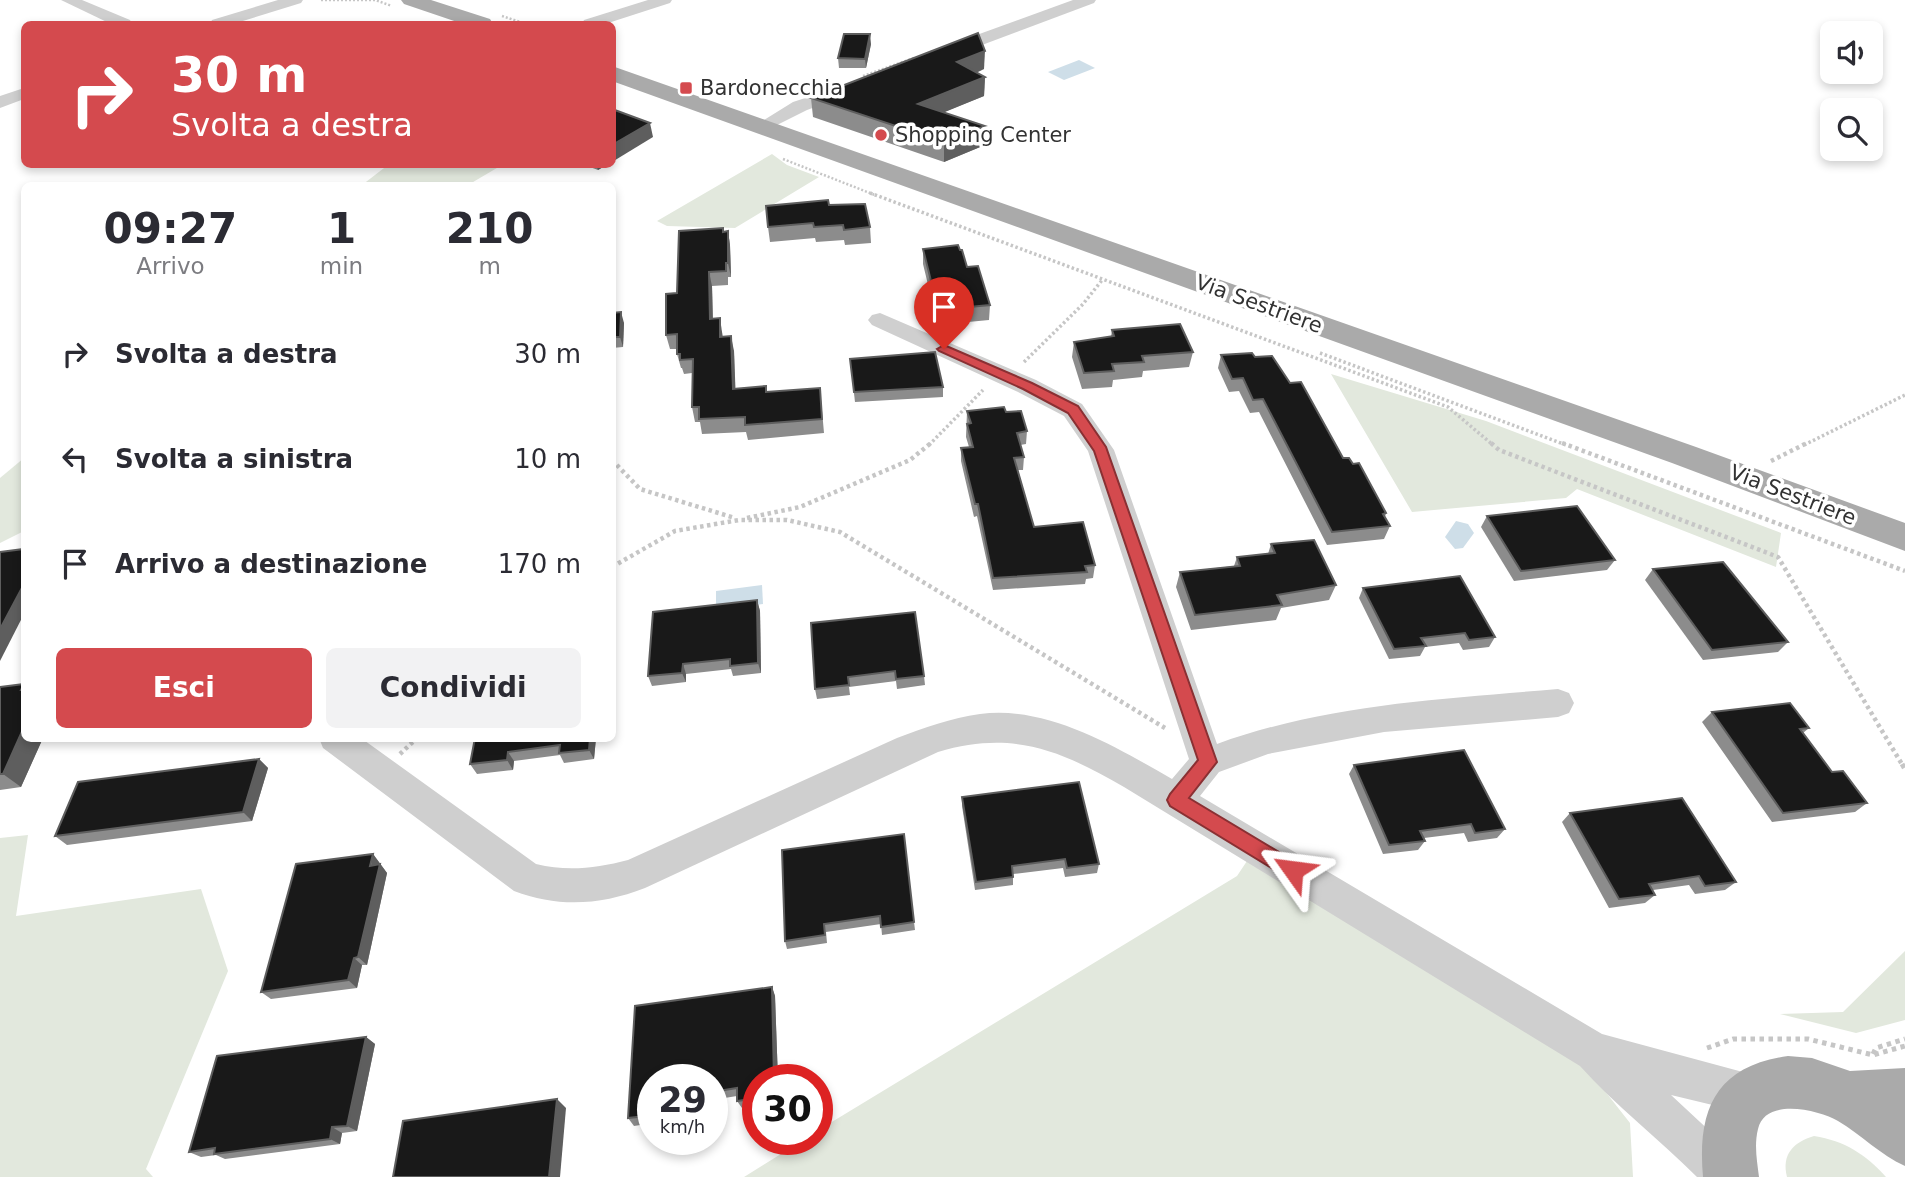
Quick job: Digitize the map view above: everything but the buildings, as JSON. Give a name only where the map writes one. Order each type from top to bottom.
[{"type":"main road","points":[[405,4],[470,21]]},
{"type":"main road","name":"Via Sestriere","points":[[616,74],[765,125],[1748,478],[1905,537]]},
{"type":"main road","points":[[1861,1076],[1889,1123],[1905,1138]]},
{"type":"main road","points":[[1729,1177],[1726,1153],[1728,1128],[1736,1108],[1750,1093],[1768,1085],[1788,1082],[1812,1085],[1861,1076],[1905,1096]]},
{"type":"street","points":[[69,0],[117,21]]},
{"type":"street","points":[[228,21],[295,0]]},
{"type":"street","points":[[599,21],[664,0]]},
{"type":"street","points":[[930,58],[1088,0]]},
{"type":"street","points":[[765,125],[800,106],[865,82]]},
{"type":"street","points":[[0,102],[21,94]]},
{"type":"street","points":[[880,320],[1008,377],[1073,410],[1101,450],[1208,762]]},
{"type":"street","points":[[1177,800],[1208,762],[1267,740],[1384,718],[1558,703]]},
{"type":"street","points":[[340,742],[527,879],[559,888],[596,886],[632,876],[942,736],[1003,727],[1032,731],[1106,759],[1594,1052],[1686,1079],[1750,1093]]},
{"type":"street","points":[[1594,1052],[1625,1085],[1674,1124],[1729,1177]]},
{"type":"path","points":[[320,0],[375,0],[405,4]]},
{"type":"path","points":[[788,154],[810,166],[1905,571]]},
{"type":"path","points":[[782,158],[793,165],[1448,407],[1499,450],[1778,557],[1905,769]]},
{"type":"path","points":[[616,564],[675,531],[800,507],[910,460],[936,439],[979,392],[1008,377],[1083,304],[1103,279]]},
{"type":"path","points":[[1748,478],[1756,468],[1905,395]]},
{"type":"path","points":[[616,464],[640,489],[739,520],[788,520],[840,532],[1162,727],[1196,729]]},
{"type":"path","points":[[1861,1076],[1875,1048],[1905,1039]]},
{"type":"path","points":[[1861,1076],[1905,1046]]},
{"type":"shaded area","points":[[1079,60],[1095,68],[1064,80],[1048,72]]},
{"type":"shaded area","points":[[772,154],[787,165],[819,177],[735,228],[667,226],[657,221]]},
{"type":"shaded area","points":[[384,168],[497,168],[473,182],[366,182]]},
{"type":"shaded area","points":[[1331,374],[1486,421],[1781,533],[1776,567],[1577,489],[1566,498],[1412,512]]},
{"type":"shaded area","points":[[21,460],[21,532],[0,543],[0,478]]},
{"type":"shaded area","points":[[1456,521],[1468,524],[1474,533],[1463,548],[1455,549],[1445,537]]},
{"type":"shaded area","points":[[762,585],[763,604],[716,610],[716,591]]},
{"type":"shaded area","points":[[28,835],[16,916],[201,889],[228,971],[146,1169],[153,1177],[0,1177],[0,838]]},
{"type":"shaded area","points":[[1249,858],[1582,1062],[1630,1123],[1633,1177],[744,1177],[779,1155],[833,1155],[833,1121],[1237,876]]},
{"type":"shaded area","points":[[1905,951],[1905,1020],[1856,1033],[1780,1014],[1843,1012]]},
{"type":"shaded area","points":[[1814,1136],[1835,1141],[1854,1150],[1886,1177],[1787,1177],[1786,1162],[1791,1150],[1800,1142]]},
{"type":"place","name":"Bardonecchia","points":[[686,88]]},
{"type":"place","name":"Shopping Center","points":[[881,135]]},
{"type":"route","points":[[944,349],[1073,410],[1101,450],[1208,762],[1177,800],[1293,870]]}]
